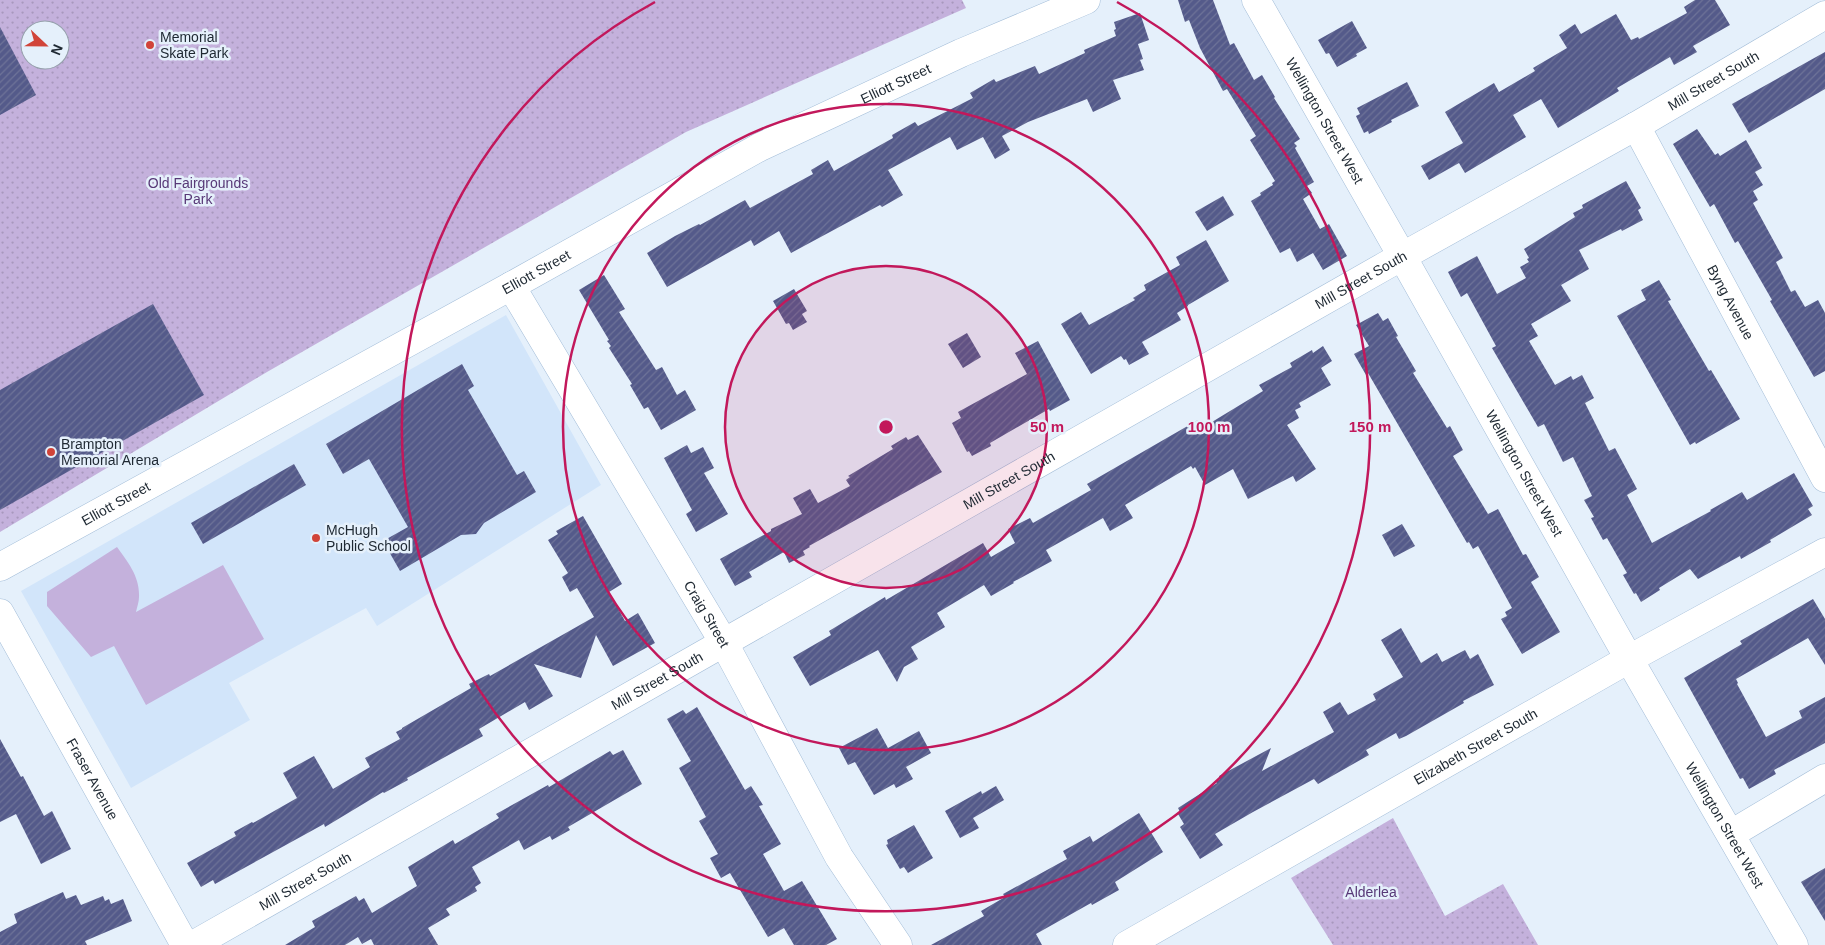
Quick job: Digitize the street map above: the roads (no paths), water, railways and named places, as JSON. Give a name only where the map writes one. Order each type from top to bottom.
[{"type":"street","name":"Elliott Street","points":[[0,567],[511,286],[760,146],[961,54],[1086,0]]},
{"type":"street","name":"Wellington Street West","points":[[1256,0],[1628,659],[1794,945]]},
{"type":"street","name":"Mill Street South","points":[[193,945],[1402,256],[1636,126],[1825,15]]},
{"type":"street","name":"Byng Avenue","points":[[1636,126],[1825,478]]},
{"type":"street","name":"Craig Street","points":[[511,286],[724,643],[839,857],[898,945]]},
{"type":"street","name":"Elizabeth Street South","points":[[1127,945],[1628,659],[1825,552]]},
{"type":"street","name":"Fraser Avenue","points":[[0,613],[185,945]]},
{"type":"street","points":[[1731,834],[1825,778]]},
{"type":"place","name":"Memorial Skate Park","points":[[150,45]]},
{"type":"place","name":"Brampton Memorial Arena","points":[[51,452]]},
{"type":"place","name":"McHugh Public School","points":[[316,538]]},
{"type":"park label","name":"Old Fairgrounds Park","points":[[198,192]]},
{"type":"park label","name":"Alderlea","points":[[1371,892]]}]
